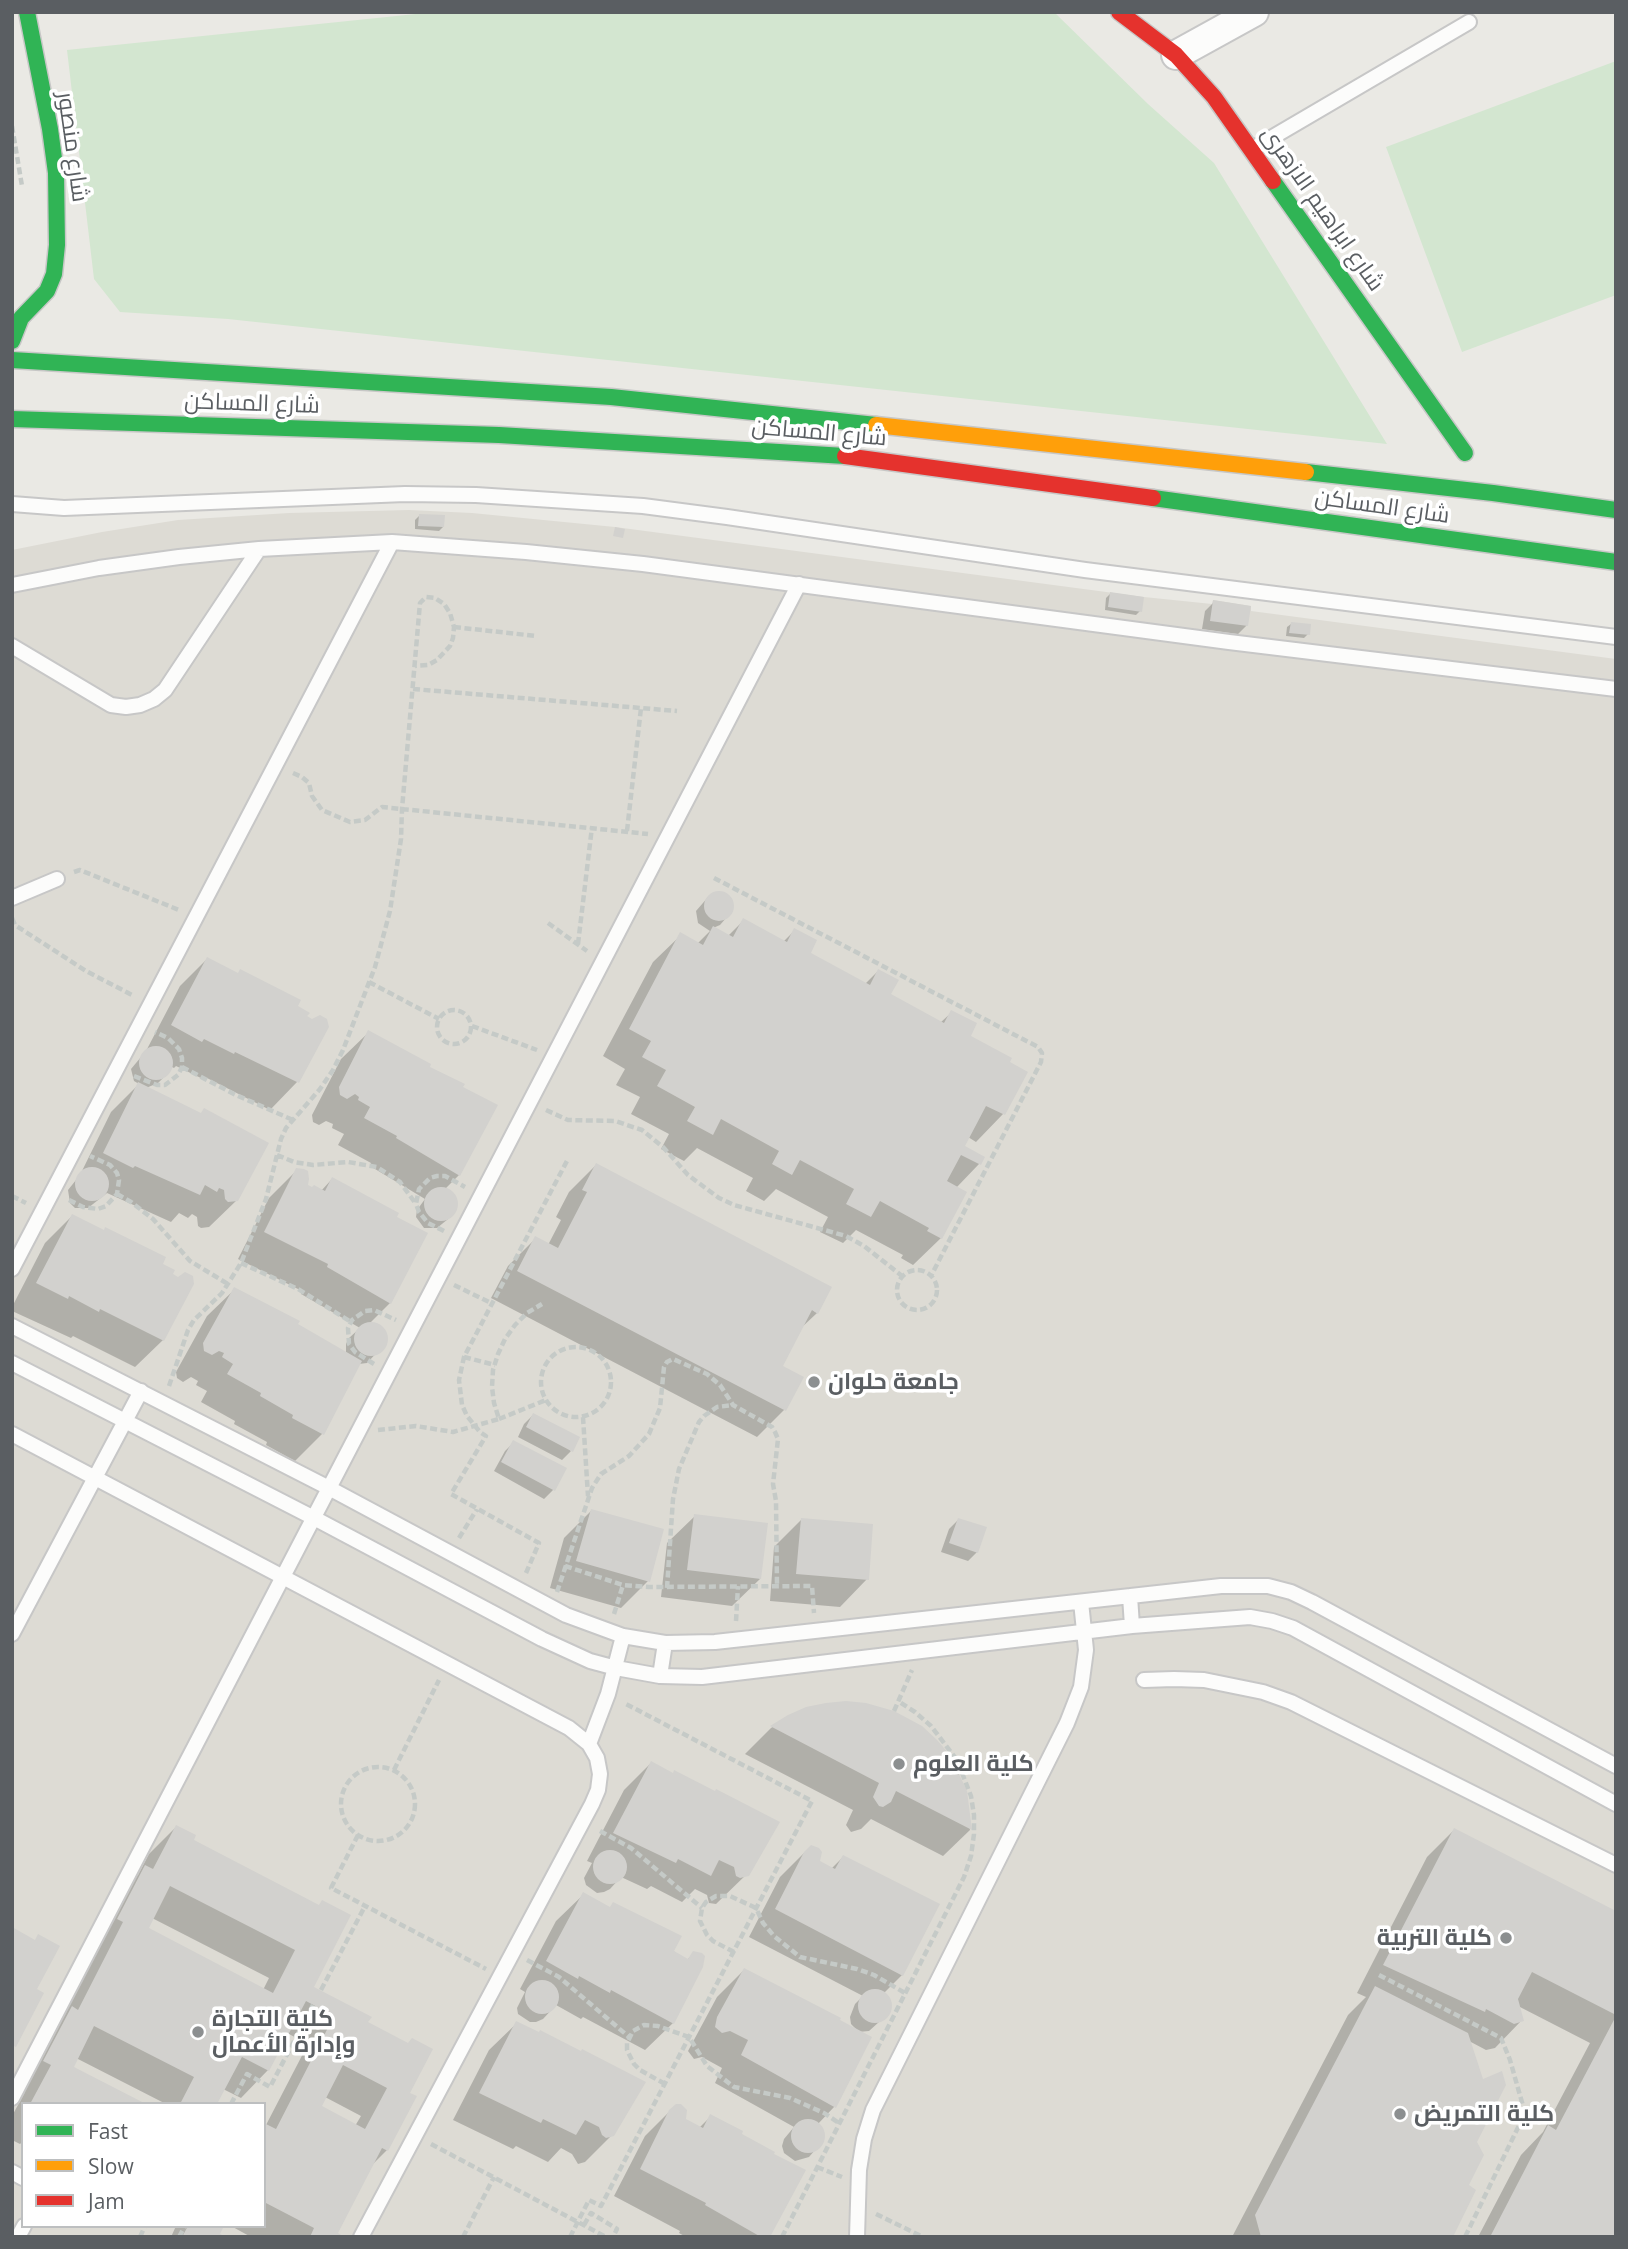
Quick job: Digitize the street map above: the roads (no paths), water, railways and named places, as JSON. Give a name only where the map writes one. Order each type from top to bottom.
[{"type":"street","name":"شارع منصور","points":[[12,341],[21,318],[47,291],[54,274],[58,217],[50,129],[27,12]]},
{"type":"street","name":"شارع ابراهيم الازهرى","points":[[1118,12],[1176,55],[1214,97],[1465,453]]},
{"type":"street","points":[[1176,55],[1254,12]]},
{"type":"street","points":[[14,303],[21,318]]},
{"type":"street","name":"شارع المساكن","points":[[12,360],[611,397],[1052,443],[1493,493],[1616,510]]},
{"type":"street","name":"شارع المساكن","points":[[12,419],[499,435],[852,456],[1616,562]]},
{"type":"lane","points":[[1252,149],[1469,22]]},
{"type":"lane","points":[[12,504],[64,508],[405,494],[643,506],[1085,570],[1616,637]]},
{"type":"lane","points":[[12,1269],[393,542]]},
{"type":"lane","points":[[12,585],[99,568],[179,557],[259,549],[393,542],[552,555],[799,584],[1228,642],[1616,689]]},
{"type":"lane","points":[[12,646],[111,705],[140,705],[165,690],[259,549]]},
{"type":"lane","points":[[12,2098],[799,584]]},
{"type":"lane","points":[[12,898],[57,879]]},
{"type":"lane","points":[[12,1325],[329,1488],[552,1607],[608,1632],[665,1643],[735,1640],[1130,1596],[1245,1585],[1268,1586],[1291,1592],[1616,1766]]},
{"type":"lane","points":[[12,1363],[554,1645],[590,1661],[660,1676],[723,1675],[1085,1631],[1250,1617],[1293,1628],[1616,1804]]},
{"type":"lane","points":[[12,1634],[141,1391]]},
{"type":"lane","points":[[12,1434],[569,1728],[589,1744],[597,1758],[600,1774],[598,1790],[361,2237]]},
{"type":"lane","points":[[1130,1596],[1132,1626]]},
{"type":"lane","points":[[857,2237],[859,2170],[863,2139],[873,2110],[1067,1723],[1081,1687],[1085,1668],[1085,1631],[1081,1602]]},
{"type":"lane","points":[[589,1744],[608,1694],[623,1636]]},
{"type":"lane","points":[[660,1676],[665,1643]]},
{"type":"lane","points":[[1144,1680],[1204,1680],[1263,1692],[1292,1702],[1616,1865]]},
{"type":"place","name":"جامعة حلوان","points":[[814,1382]]},
{"type":"place","name":"كلية العلوم","points":[[899,1764]]},
{"type":"place","name":"كلية التربية","points":[[1506,1938]]},
{"type":"place","name":"كلية التجارة وإدارة الأعمال","points":[[198,2032]]},
{"type":"place","name":"كلية التمريض","points":[[1400,2114]]}]
